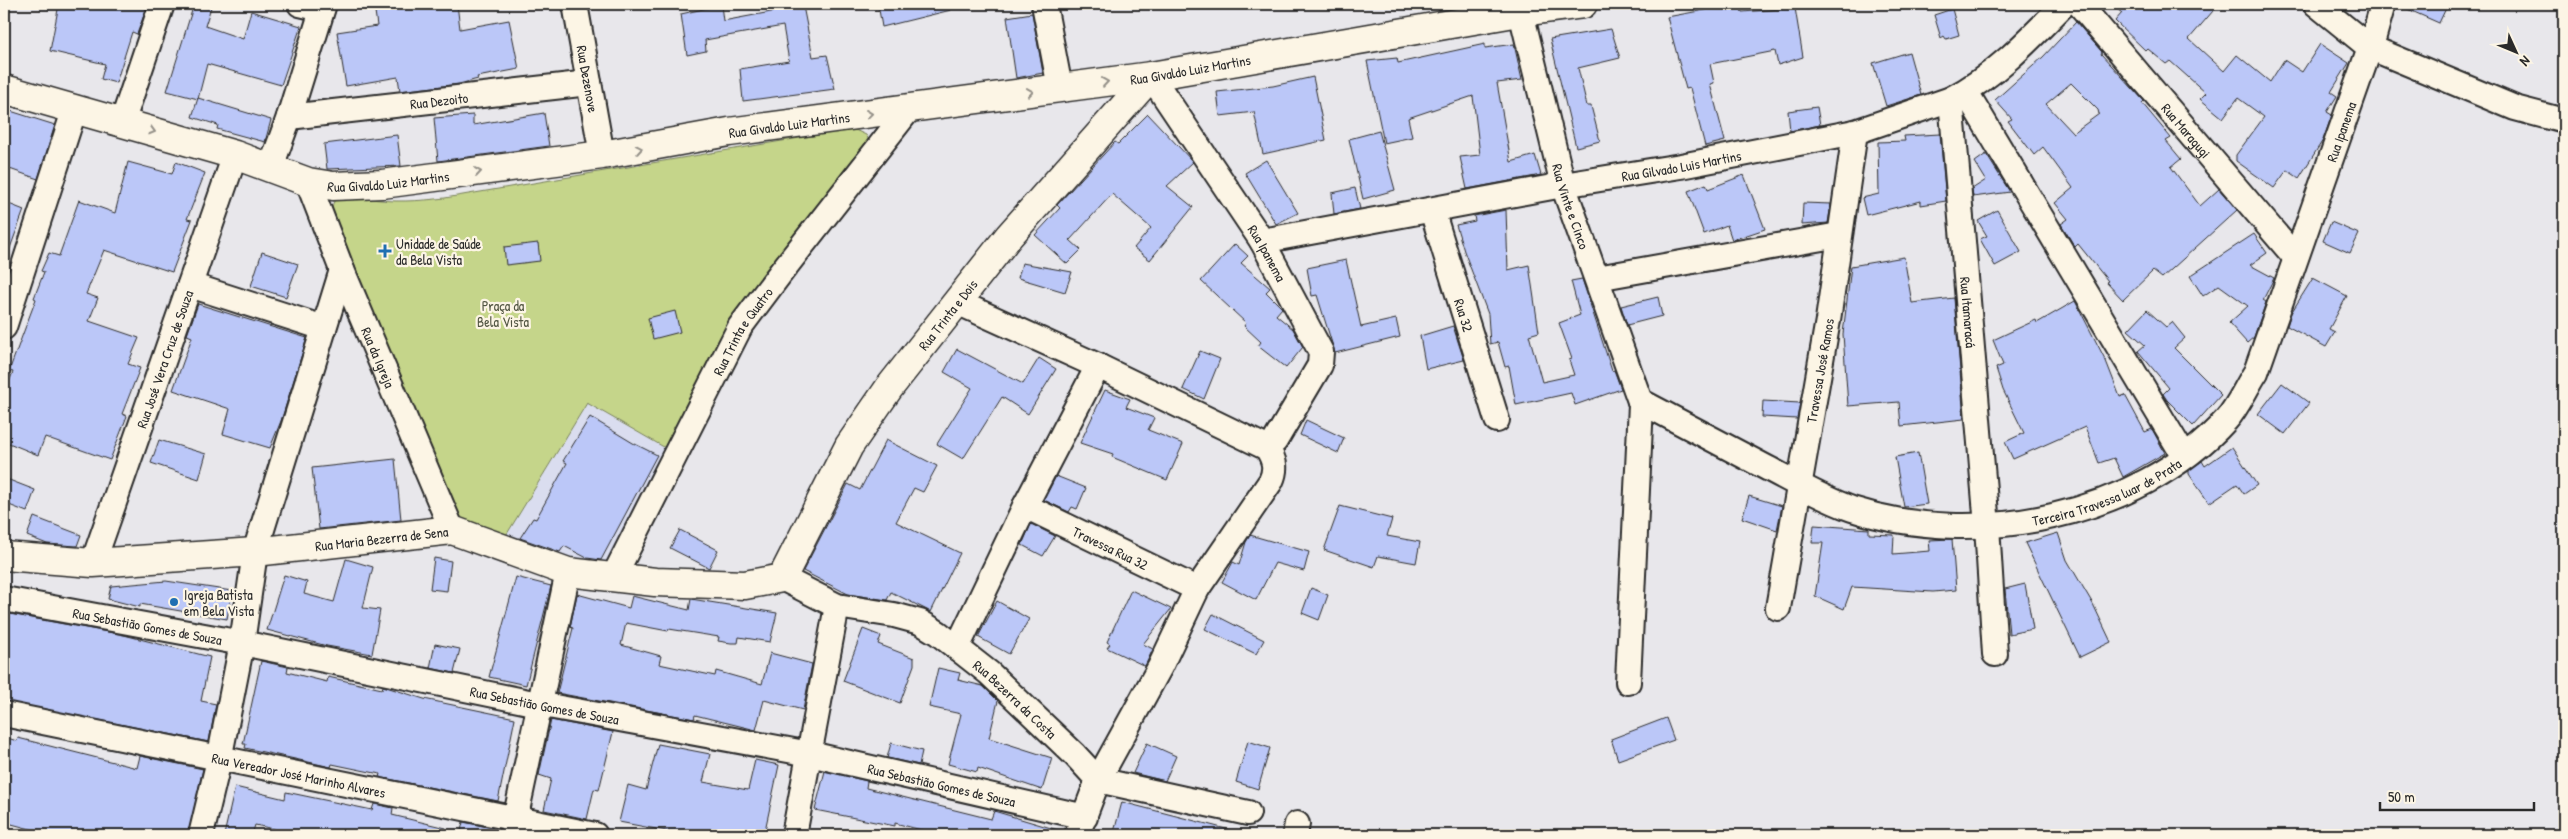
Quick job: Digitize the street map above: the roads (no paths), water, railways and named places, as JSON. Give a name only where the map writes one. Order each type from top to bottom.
[{"type":"street","points":[[122,123],[162,4]]},
{"type":"street","name":"Rua Dezenove","points":[[575,4],[602,155]]},
{"type":"street","points":[[1044,4],[1060,88]]},
{"type":"street","name":"Rua Givaldo Luiz Martins","points":[[4,90],[75,108],[235,155],[308,182],[333,186],[382,184],[602,155],[730,132],[1150,76],[1519,8],[1583,4]]},
{"type":"street","name":"Rua Gilvado Luis Martins","points":[[1262,241],[1563,185],[1681,166],[1855,132],[1958,95],[2022,47],[2064,4]]},
{"type":"street","name":"Rua Maragugi","points":[[2079,4],[2295,257]]},
{"type":"street","points":[[2316,4],[2369,47],[2515,108],[2564,121]]},
{"type":"street","name":"Rua Ipanema","points":[[2295,257],[2383,4]]},
{"type":"street","points":[[271,168],[289,117],[315,6]]},
{"type":"street","name":"Rua Vinte e Cinco","points":[[1519,8],[1563,185],[1598,278],[1640,403]]},
{"type":"street","name":"Rua Ipanema","points":[[1150,76],[1262,241],[1321,352],[1320,365],[1275,441]]},
{"type":"street","name":"Rua Trinta e Dois","points":[[782,578],[848,446],[889,388],[1009,236],[1150,76]]},
{"type":"street","name":"Rua Dezoito","points":[[289,117],[589,83]]},
{"type":"street","points":[[1958,95],[2184,456]]},
{"type":"street","name":"Rua Itamaracá","points":[[1958,95],[1995,654]]},
{"type":"street","points":[[4,326],[75,108]]},
{"type":"street","name":"Rua Trinta e Quatro","points":[[613,578],[740,327],[782,270],[909,109]]},
{"type":"street","name":"Travessa José Ramos","points":[[1778,608],[1828,320],[1855,132]]},
{"type":"street","name":"Rua José Vera Cruz de Souza","points":[[93,563],[235,155]]},
{"type":"street","name":"Rua da Igreja","points":[[308,182],[342,270],[452,530]]},
{"type":"street","name":"Rua 32","points":[[1432,210],[1497,420]]},
{"type":"street","points":[[1598,278],[1840,235]]},
{"type":"street","name":"Terceira Travessa luar de Prata","points":[[1640,403],[1851,509],[1905,522],[1987,526],[2044,520],[2122,495],[2167,469],[2227,419],[2256,372],[2295,257]]},
{"type":"street","points":[[201,835],[219,760],[242,643],[255,552],[342,270]]},
{"type":"street","points":[[190,285],[324,328]]},
{"type":"street","points":[[957,302],[1098,366],[1267,448],[1273,457],[1276,471],[1197,589],[1160,666],[1098,780],[1081,826]]},
{"type":"street","points":[[957,648],[1025,506],[1098,366]]},
{"type":"street","points":[[1628,682],[1640,403]]},
{"type":"street","name":"Travessa Rua 32","points":[[1025,506],[1197,589]]},
{"type":"street","name":"Rua Maria Bezerra de Sena","points":[[4,556],[93,563],[255,552],[452,530],[568,572],[655,582],[745,584],[782,578]]},
{"type":"street","points":[[513,827],[568,572]]},
{"type":"street","name":"Rua Bezerra da Costa","points":[[782,578],[837,606],[894,615],[920,622],[989,673],[1076,754],[1098,780]]},
{"type":"street","name":"Rua Sebastião Gomes de Souza","points":[[4,599],[242,643],[538,704],[810,754],[1081,826]]},
{"type":"street","points":[[794,835],[837,606]]},
{"type":"street","name":"Rua Vereador José Marinho Alvares","points":[[4,714],[219,760],[513,827],[595,835]]},
{"type":"street","points":[[1098,780],[1248,814]]},
{"type":"place","name":"Unidade de Saúde da Bela Vista","points":[[385,251]]},
{"type":"place","name":"Igreja Batista em Bela Vista","points":[[174,602]]},
{"type":"park label","name":"Praça da Bela Vista","points":[[503,314]]}]
